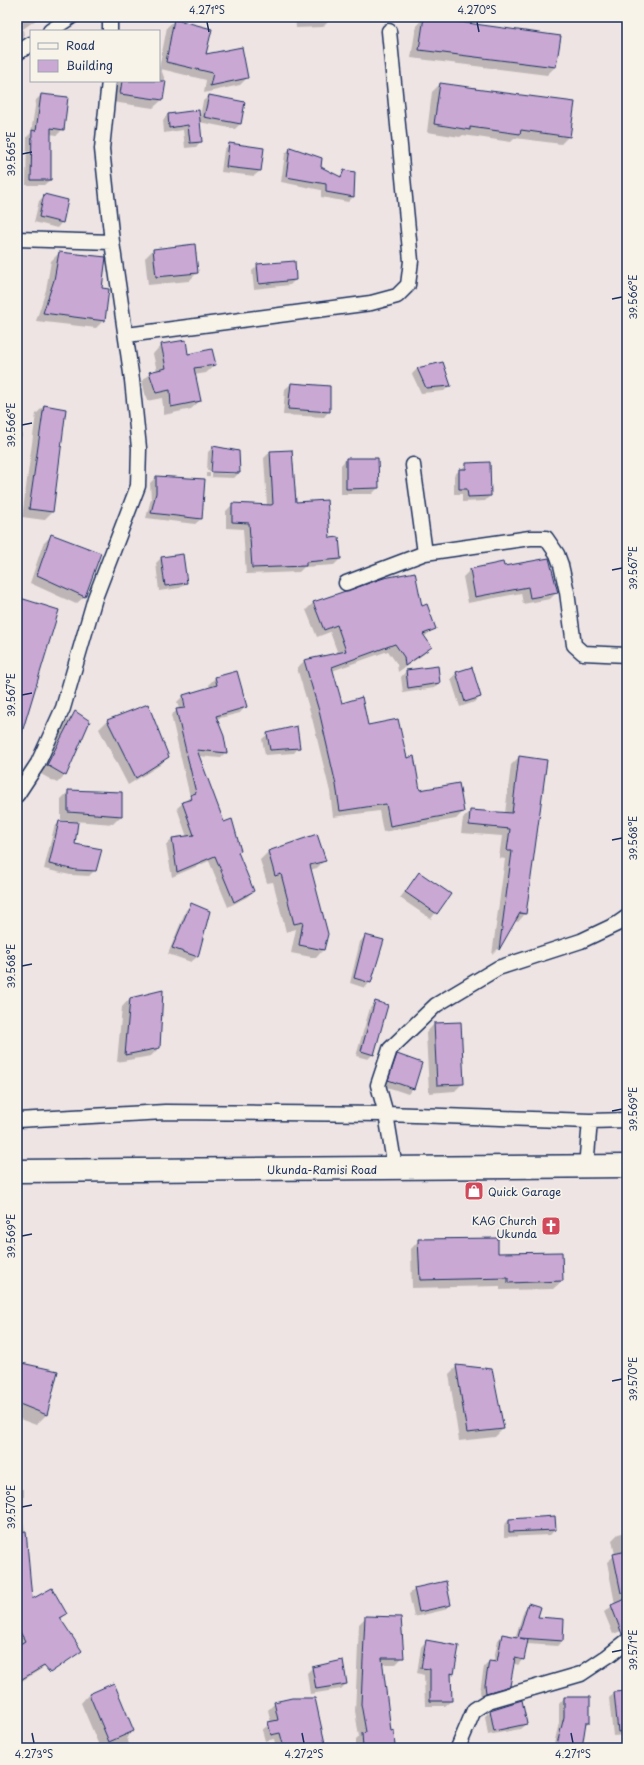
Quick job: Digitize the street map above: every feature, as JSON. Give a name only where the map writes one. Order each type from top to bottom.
[{"type":"highway","name":"Ukunda-Ramisi Road","points":[[17,1171],[627,1166]]},
{"type":"street","points":[[52,30],[71,17]]},
{"type":"street","points":[[110,17],[110,30]]},
{"type":"street","points":[[127,335],[371,303],[397,296],[408,285],[411,261],[389,31]]},
{"type":"street","points":[[17,53],[30,45]]},
{"type":"street","points":[[17,795],[38,763],[63,708],[95,598],[138,486],[139,448],[127,335],[112,242],[102,149],[109,82]]},
{"type":"street","points":[[17,239],[112,242]]},
{"type":"street","points":[[413,465],[425,552]]},
{"type":"street","points":[[346,583],[425,552],[530,538],[546,538],[557,554],[561,565],[567,592],[574,645],[583,653],[627,655]]},
{"type":"street","points":[[395,1168],[386,1114],[378,1084],[390,1049],[436,1005],[498,968],[581,941],[618,924],[627,917]]},
{"type":"street","points":[[17,1120],[165,1112],[386,1114],[590,1121],[627,1120]]},
{"type":"street","points":[[586,1167],[590,1121]]},
{"type":"street","points":[[458,1748],[474,1710],[488,1701],[581,1674],[627,1641]]},
{"type":"building","points":[[424,17],[561,36],[556,67],[419,50]]},
{"type":"building","points":[[174,19],[212,29],[206,54],[242,47],[248,78],[210,86],[213,73],[166,62]]},
{"type":"building","points":[[166,81],[163,100],[120,94],[122,82]]},
{"type":"building","points":[[440,83],[575,102],[570,137],[521,130],[520,134],[470,127],[470,130],[434,124]]},
{"type":"building","points":[[41,94],[68,97],[64,130],[51,128],[51,180],[31,180],[32,130],[36,131]]},
{"type":"building","points":[[209,95],[245,102],[241,124],[204,117]]},
{"type":"building","points":[[199,110],[202,142],[190,143],[188,125],[169,128],[168,114]]},
{"type":"building","points":[[229,143],[264,148],[261,171],[226,167]]},
{"type":"building","points":[[290,147],[322,158],[321,167],[341,177],[344,170],[355,172],[354,197],[326,192],[326,184],[286,177]]},
{"type":"building","points":[[44,194],[68,200],[63,223],[39,217]]},
{"type":"building","points":[[195,244],[198,273],[156,277],[153,249]]},
{"type":"building","points":[[59,252],[106,257],[102,288],[109,289],[105,321],[43,313],[54,280]]},
{"type":"building","points":[[295,261],[296,280],[259,284],[257,264]]},
{"type":"building","points":[[186,340],[188,354],[212,349],[216,365],[194,368],[201,401],[171,407],[170,390],[156,393],[149,372],[166,368],[161,344]]},
{"type":"building","points":[[443,362],[451,386],[426,388],[417,368]]},
{"type":"building","points":[[291,383],[330,386],[330,412],[288,409]]},
{"type":"building","points":[[44,405],[66,409],[53,512],[29,509]]},
{"type":"building","points":[[213,446],[239,451],[240,473],[211,472]]},
{"type":"building","points":[[292,450],[296,502],[327,500],[330,538],[339,537],[341,559],[306,562],[306,566],[252,568],[249,523],[232,522],[232,503],[273,504],[270,451]]},
{"type":"building","points":[[346,458],[378,458],[379,488],[346,489]]},
{"type":"building","points":[[490,462],[491,496],[468,497],[467,489],[459,489],[459,469],[466,469],[466,463]]},
{"type":"building","points":[[156,476],[205,479],[202,519],[151,513],[156,493]]},
{"type":"building","points":[[51,534],[101,553],[85,597],[37,575]]},
{"type":"building","points":[[183,554],[187,583],[165,586],[161,557]]},
{"type":"building","points":[[549,558],[558,593],[530,598],[528,587],[475,597],[470,569],[503,562],[504,566]]},
{"type":"building","points":[[415,572],[422,606],[427,604],[436,629],[423,634],[432,647],[405,666],[404,657],[395,644],[332,667],[342,703],[362,697],[368,725],[398,719],[407,758],[414,756],[420,790],[459,783],[464,812],[390,826],[386,804],[340,811],[336,785],[319,711],[304,660],[346,651],[337,625],[324,630],[313,602],[384,578]]},
{"type":"building","points":[[17,597],[59,610],[20,739],[17,739]]},
{"type":"building","points":[[438,666],[440,683],[408,688],[406,670]]},
{"type":"building","points":[[472,667],[481,697],[465,702],[456,672]]},
{"type":"building","points":[[237,671],[247,707],[216,716],[224,736],[227,753],[197,750],[224,822],[232,819],[241,851],[238,852],[254,891],[234,902],[215,856],[177,872],[172,838],[194,835],[182,802],[192,799],[190,795],[196,793],[176,709],[185,708],[183,695],[217,685],[215,677]]},
{"type":"building","points":[[148,704],[169,757],[136,778],[107,720]]},
{"type":"building","points":[[75,711],[90,721],[66,776],[47,765]]},
{"type":"building","points":[[297,726],[300,748],[270,750],[267,733]]},
{"type":"building","points":[[519,756],[547,760],[526,914],[520,913],[499,950],[512,851],[507,851],[510,829],[469,825],[470,810],[512,813]]},
{"type":"building","points":[[68,790],[122,792],[122,816],[68,812]]},
{"type":"building","points":[[59,821],[78,822],[75,844],[102,849],[96,871],[76,870],[49,864]]},
{"type":"building","points":[[317,834],[326,861],[310,865],[328,934],[324,950],[299,945],[303,922],[294,924],[281,874],[275,876],[268,851]]},
{"type":"building","points":[[419,872],[451,894],[437,914],[405,892]]},
{"type":"building","points":[[191,903],[210,911],[198,957],[172,948]]},
{"type":"building","points":[[365,935],[384,940],[371,983],[354,978]]},
{"type":"building","points":[[163,990],[160,1048],[125,1055],[130,998]]},
{"type":"building","points":[[375,1001],[388,1005],[374,1055],[361,1051]]},
{"type":"building","points":[[461,1022],[464,1084],[437,1085],[434,1023]]},
{"type":"building","points":[[397,1054],[422,1063],[414,1089],[388,1080]]},
{"type":"building","points":[[498,1238],[498,1253],[562,1252],[563,1281],[508,1283],[508,1278],[420,1280],[418,1239]]},
{"type":"building","points":[[17,1362],[58,1371],[47,1415],[17,1403]]},
{"type":"building","points":[[456,1365],[492,1369],[504,1429],[467,1433]]},
{"type":"building","points":[[555,1516],[556,1530],[509,1532],[509,1519]]},
{"type":"building","points":[[26,1531],[32,1599],[52,1588],[67,1614],[60,1618],[82,1651],[50,1673],[44,1666],[17,1682],[17,1646],[25,1641],[17,1626],[17,1532]]},
{"type":"building","points":[[627,1551],[627,1592],[621,1593],[613,1554]]},
{"type":"building","points":[[446,1581],[451,1605],[419,1612],[414,1588]]},
{"type":"building","points":[[627,1598],[627,1633],[622,1634],[611,1605]]},
{"type":"building","points":[[528,1603],[541,1607],[538,1617],[564,1619],[563,1641],[520,1638],[528,1640],[524,1660],[515,1658],[510,1686],[486,1693],[485,1685],[489,1661],[497,1662],[502,1634],[518,1637]]},
{"type":"building","points":[[365,1616],[401,1617],[404,1658],[382,1658],[391,1731],[394,1730],[395,1748],[363,1748],[362,1733],[366,1732],[361,1704]]},
{"type":"building","points":[[426,1640],[459,1646],[454,1674],[451,1673],[452,1701],[430,1701],[430,1669],[421,1668]]},
{"type":"building","points":[[343,1660],[347,1684],[316,1689],[312,1667]]},
{"type":"building","points":[[114,1683],[134,1731],[109,1742],[89,1694]]},
{"type":"building","points":[[627,1691],[627,1731],[618,1732],[614,1692]]},
{"type":"building","points":[[564,1697],[590,1697],[590,1722],[586,1722],[582,1748],[556,1748],[564,1717]]},
{"type":"building","points":[[292,1698],[315,1698],[326,1748],[284,1748],[280,1733],[271,1735],[268,1722],[278,1720],[274,1702]]},
{"type":"building","points":[[522,1700],[527,1724],[494,1731],[490,1710]]},
{"type":"place","name":"Quick Garage","points":[[474,1191]]},
{"type":"place","name":"KAG Church Ukunda","points":[[551,1226]]}]
